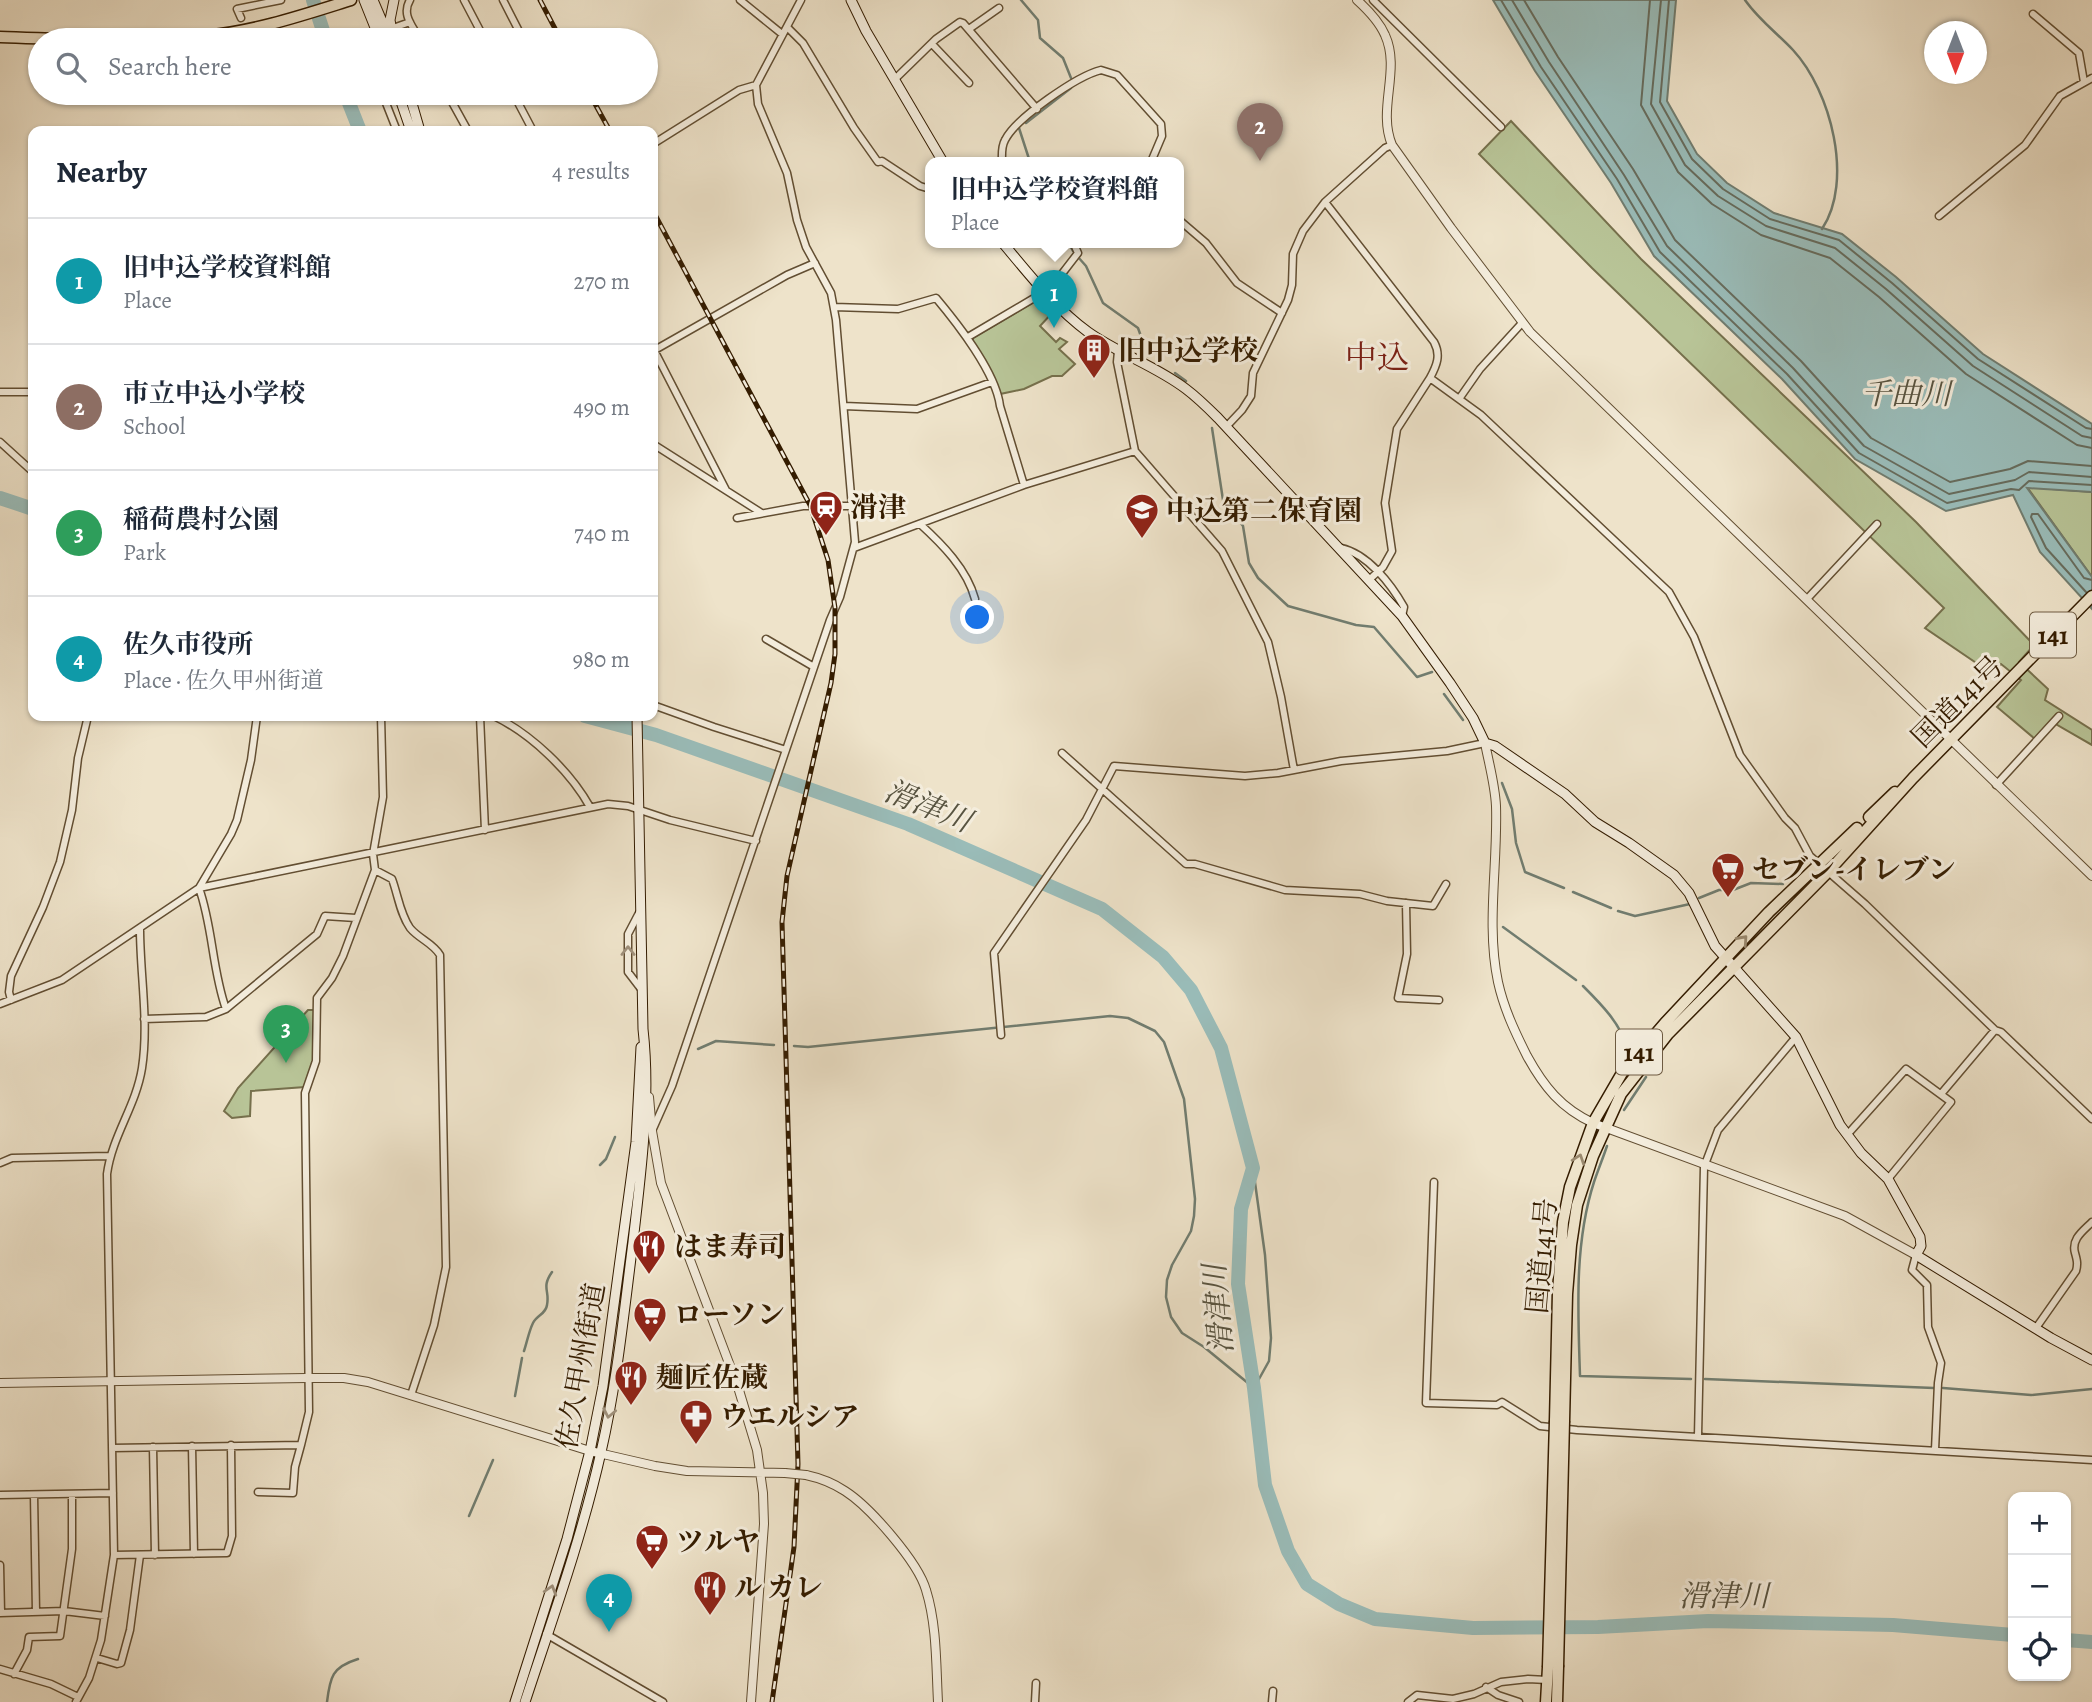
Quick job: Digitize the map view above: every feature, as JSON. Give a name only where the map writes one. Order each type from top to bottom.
[{"type":"highway","points":[[253,28],[293,20],[347,1]]},
{"type":"highway","points":[[0,37],[28,38]]},
{"type":"highway","name":"国道141号","points":[[1557,1702],[1553,1667],[1560,1421],[1558,1292],[1563,1222],[1570,1187],[1610,1091],[1630,1062],[2092,596]]},
{"type":"highway","name":"国道141号","points":[[1598,1125],[1634,1074],[1668,1034],[1719,982],[1730,963]]},
{"type":"highway","name":"国道141号","points":[[1546,1702],[1548,1680],[1553,1667]]},
{"type":"main road","points":[[364,0],[375,28]]},
{"type":"main road","points":[[373,0],[386,28]]},
{"type":"main road","points":[[391,28],[394,0]]},
{"type":"main road","points":[[851,0],[940,157]]},
{"type":"main road","points":[[402,105],[409,126]]},
{"type":"main road","points":[[412,105],[419,126]]},
{"type":"main road","points":[[1007,248],[1045,292],[1083,328],[1185,388],[1226,427],[1402,616],[1450,682],[1485,743],[1495,746],[1565,794],[1595,822],[1674,875],[1689,893],[1715,946],[1796,1037],[1847,1135],[1888,1178],[1920,1237],[1921,1246],[1916,1255],[2092,1360]]},
{"type":"main road","name":"佐久甲州街道","points":[[524,1702],[590,1451],[608,1356],[638,1115],[643,991],[637,721]]},
{"type":"main road","name":"佐久甲州街道","points":[[515,1702],[543,1632],[601,1454],[616,1369],[644,1141],[647,1061],[643,1029]]},
{"type":"street","points":[[241,18],[237,9],[281,0]]},
{"type":"street","points":[[410,0],[406,8],[413,28]]},
{"type":"street","points":[[464,0],[479,28]]},
{"type":"street","points":[[503,0],[517,28]]},
{"type":"street","points":[[740,0],[803,43],[854,128],[878,162],[925,187]]},
{"type":"street","points":[[652,1131],[671,1086],[840,597],[854,548],[834,307],[826,281],[806,247],[787,173],[758,104],[756,85],[802,0]]},
{"type":"street","points":[[1357,0],[1380,25],[1390,48],[1391,69],[1386,116],[1392,145],[1522,323],[2092,876]]},
{"type":"street","points":[[1373,0],[1501,127]]},
{"type":"street","points":[[969,29],[999,8]]},
{"type":"street","points":[[2033,14],[2079,53],[2084,82]]},
{"type":"street","points":[[396,27],[410,22]]},
{"type":"street","points":[[895,79],[960,22],[969,29],[1037,109]]},
{"type":"street","points":[[932,44],[970,83]]},
{"type":"street","points":[[1002,157],[1002,145],[1013,127],[1073,81],[1101,69],[1112,72],[1122,80],[1161,124],[1162,136],[1153,157]]},
{"type":"street","points":[[1939,216],[2025,145],[2060,96],[2092,78]]},
{"type":"street","points":[[658,141],[739,90],[756,85]]},
{"type":"street","points":[[387,105],[395,126]]},
{"type":"street","points":[[454,105],[465,126]]},
{"type":"street","points":[[519,105],[530,126]]},
{"type":"street","points":[[1226,427],[1249,400],[1252,373],[1282,313],[1292,285],[1295,247],[1312,216],[1385,148],[1392,145]]},
{"type":"street","points":[[1325,202],[1434,342],[1438,351],[1438,360],[1430,377],[1397,429],[1385,503],[1392,551],[1369,580]]},
{"type":"street","points":[[1184,224],[1206,243],[1237,283],[1282,313]]},
{"type":"street","points":[[968,337],[1051,288],[1077,253],[1075,248]]},
{"type":"street","points":[[658,346],[815,263]]},
{"type":"street","points":[[834,307],[893,310],[936,298],[968,337],[999,394],[1000,406],[1024,485]]},
{"type":"street","points":[[1459,399],[1480,369],[1522,323]]},
{"type":"street","points":[[1118,351],[1117,362],[1135,451],[1222,551],[1268,642],[1294,770]]},
{"type":"street","points":[[658,358],[726,490]]},
{"type":"street","points":[[1430,377],[1481,415],[1669,592],[1694,637],[1740,755],[1795,828],[1810,856],[1865,904],[2092,1119]]},
{"type":"street","points":[[844,406],[917,409],[992,382]]},
{"type":"street","points":[[0,392],[28,392]]},
{"type":"street","points":[[0,442],[28,467]]},
{"type":"street","points":[[658,447],[760,512]]},
{"type":"street","points":[[854,548],[1024,485],[1135,451]]},
{"type":"street","points":[[737,518],[814,505],[852,506]]},
{"type":"street","points":[[920,524],[949,552],[973,591],[975,599]]},
{"type":"street","points":[[1807,599],[1877,524]]},
{"type":"street","points":[[1339,548],[1355,554],[1389,581],[1404,607],[1402,616]]},
{"type":"street","points":[[766,639],[814,667]]},
{"type":"street","points":[[658,707],[785,752]]},
{"type":"street","points":[[1996,785],[2059,716]]},
{"type":"street","points":[[11,1000],[11,976],[43,907],[60,862],[87,721]]},
{"type":"street","points":[[226,1009],[214,961],[209,923],[199,888],[237,820],[251,760],[256,721]]},
{"type":"street","points":[[258,1492],[293,1493],[295,1468],[309,1412],[305,1093],[316,1061],[317,998],[332,978],[343,956],[375,870],[373,854],[382,804],[381,721]]},
{"type":"street","points":[[480,721],[485,830]]},
{"type":"street","points":[[504,721],[517,727],[572,778],[590,807]]},
{"type":"street","points":[[1001,1033],[994,953],[1061,859],[1086,820],[1114,766],[1245,776],[1341,761],[1447,751],[1485,743],[1496,799],[1494,943],[1497,976],[1513,1029],[1550,1092],[1569,1110],[1598,1125],[1845,1216],[1916,1255],[1912,1270],[1927,1285],[1928,1327],[1941,1363],[1935,1450]]},
{"type":"street","points":[[1062,753],[1186,864],[1195,864],[1285,890],[1360,894],[1433,906],[1446,884]]},
{"type":"street","points":[[0,1004],[56,983],[199,888],[615,804],[755,841]]},
{"type":"street","points":[[375,870],[392,879],[410,928],[439,952],[440,960],[446,1267],[434,1325],[411,1395]]},
{"type":"street","points":[[1406,903],[1407,954],[1398,998],[1439,1000]]},
{"type":"street","points":[[641,910],[628,934],[628,972],[643,991]]},
{"type":"street","points":[[144,1019],[205,1017],[226,1009],[317,934],[325,916],[356,918]]},
{"type":"street","points":[[0,1669],[51,1684],[77,1699],[97,1658],[105,1616],[114,1555],[107,1180],[110,1156],[133,1104],[142,1066],[144,1019],[140,929]]},
{"type":"street","points":[[1941,1094],[1995,1030]]},
{"type":"street","points":[[1698,1436],[1705,1164],[1718,1130],[1796,1037]]},
{"type":"street","points":[[647,1061],[652,1131],[661,1183]]},
{"type":"street","points":[[1847,1135],[1906,1069],[1951,1102],[1888,1178]]},
{"type":"street","points":[[638,1115],[649,1158],[661,1183],[742,1399],[754,1436],[761,1472],[763,1549],[751,1702]]},
{"type":"street","points":[[0,1163],[12,1157],[110,1156]]},
{"type":"street","points":[[1434,1182],[1426,1403],[1497,1405],[1502,1402],[1540,1426],[2092,1460]]},
{"type":"street","points":[[2036,1328],[2076,1271],[2073,1246],[2075,1240],[2092,1223]]},
{"type":"street","points":[[0,1383],[307,1378],[357,1380],[601,1454],[687,1471],[785,1473],[806,1475],[830,1482],[857,1500],[898,1544],[922,1578],[932,1625],[938,1702]]},
{"type":"street","points":[[113,1448],[301,1445]]},
{"type":"street","points":[[192,1446],[194,1554]]},
{"type":"street","points":[[114,1555],[227,1553],[232,1536],[231,1446]]},
{"type":"street","points":[[153,1447],[155,1555]]},
{"type":"street","points":[[0,1495],[113,1493]]},
{"type":"street","points":[[34,1494],[36,1612]]},
{"type":"street","points":[[14,1674],[27,1650],[29,1637],[60,1636],[72,1549],[72,1494]]},
{"type":"street","points":[[97,1658],[121,1663],[130,1630],[140,1555]]},
{"type":"street","points":[[0,1565],[0,1613],[64,1611],[105,1616]]},
{"type":"street","points":[[543,1632],[663,1702]]},
{"type":"street","points":[[1408,1702],[1417,1695],[1453,1700],[1511,1680],[1548,1680]]},
{"type":"street","points":[[1035,1702],[1036,1683]]},
{"type":"street","points":[[1486,1687],[1498,1695],[1519,1702]]},
{"type":"street","points":[[1272,1702],[1273,1691]]},
{"type":"green space","points":[[1511,121],[1641,259],[1916,522],[2034,645],[2019,662],[2048,689],[2045,700],[2092,730],[2092,745],[2052,722],[2035,739],[1997,707],[2021,680],[2001,664],[1991,673],[1925,628],[1944,608],[1592,268],[1479,154]]},
{"type":"green space","points":[[1041,298],[1053,312],[1040,326],[1056,342],[1060,338],[1067,342],[1059,349],[1075,364],[1062,376],[1052,376],[1024,389],[1000,394],[973,343],[973,338]]},
{"type":"green space","points":[[2027,487],[2092,492],[2092,577]]},
{"type":"green space","points":[[308,1010],[314,1010],[313,1060],[305,1087],[251,1091],[250,1116],[232,1118],[224,1111],[238,1088]]},
{"type":"water","name":"千曲川","points":[[1493,0],[1676,0],[1667,101],[1697,154],[1727,183],[1774,213],[1842,234],[1896,277],[1983,354],[2092,424],[2092,492],[2027,488],[2092,577],[2092,609],[2040,552],[2013,495],[1946,511],[1855,459],[1782,379],[1654,256],[1611,183],[1535,71]]},
{"type":"waterway","name":"滑津川","points":[[313,0],[322,28]]},
{"type":"waterway","points":[[1021,0],[1038,20],[1040,38],[1063,58],[1071,78]]},
{"type":"waterway","points":[[1745,0],[1806,67],[1827,112],[1834,137],[1836,187],[1831,209],[1822,229]]},
{"type":"waterway","points":[[1026,123],[1071,88]]},
{"type":"waterway","name":"滑津川","points":[[350,105],[358,126]]},
{"type":"waterway","points":[[1019,128],[1028,157]]},
{"type":"waterway","points":[[1078,257],[1086,266],[1103,303],[1138,328],[1148,356]]},
{"type":"waterway","points":[[1175,373],[1186,381]]},
{"type":"waterway","points":[[1212,428],[1223,500],[1243,526],[1249,563],[1258,578],[1288,606],[1356,625],[1374,627],[1417,677],[1432,672]]},
{"type":"waterway","points":[[0,498],[28,507]]},
{"type":"waterway","points":[[1444,694],[1463,720]]},
{"type":"waterway","name":"滑津川","points":[[604,721],[656,735],[908,824],[1102,909],[1163,957],[1191,990],[1221,1048],[1253,1168],[1241,1209],[1238,1284],[1265,1485],[1288,1551],[1307,1584],[1339,1604],[1375,1619],[1473,1628],[1598,1627],[1708,1621],[1893,1625],[2008,1635]]},
{"type":"waterway","points":[[1502,783],[1512,809],[1516,843],[1525,872],[1564,888]]},
{"type":"waterway","points":[[1699,898],[1719,890],[1733,890],[1751,883],[1783,884]]},
{"type":"waterway","points":[[1573,892],[1611,908]]},
{"type":"waterway","points":[[1618,911],[1635,916],[1690,904]]},
{"type":"waterway","points":[[1503,927],[1576,980]]},
{"type":"waterway","points":[[1583,986],[1615,1023],[1628,1049]]},
{"type":"waterway","points":[[794,1046],[808,1047],[1110,1016],[1128,1018],[1155,1031],[1164,1042],[1184,1099],[1195,1199],[1191,1231],[1172,1265],[1167,1280],[1166,1297],[1171,1317],[1182,1333],[1204,1347],[1254,1388],[1269,1361],[1271,1338],[1265,1255],[1253,1168]]},
{"type":"waterway","points":[[698,1049],[716,1041],[774,1045]]},
{"type":"waterway","points":[[1624,1110],[1646,1077]]},
{"type":"waterway","points":[[600,1165],[606,1159],[615,1137]]},
{"type":"waterway","points":[[1607,1146],[1594,1182],[1580,1254],[1580,1376],[1691,1379]]},
{"type":"waterway","points":[[524,1351],[533,1323],[546,1308],[546,1286],[552,1272]]},
{"type":"waterway","points":[[515,1396],[522,1358]]},
{"type":"waterway","points":[[1705,1379],[1934,1388]]},
{"type":"waterway","points":[[1943,1388],[2031,1395],[2092,1389]]},
{"type":"waterway","points":[[469,1516],[493,1460]]},
{"type":"waterway","name":"滑津川","points":[[2071,1640],[2092,1642]]},
{"type":"waterway","points":[[327,1702],[334,1674],[349,1662],[358,1659]]},
{"type":"railway","points":[[540,0],[555,28]]},
{"type":"railway","points":[[596,105],[607,126]]},
{"type":"railway","points":[[658,220],[810,505],[828,560],[835,608],[835,654],[831,683],[787,876],[782,922],[798,1464],[794,1547],[772,1702]]},
{"type":"place","name":"市立中込小学校","points":[[1260,161]]},
{"type":"place","name":"旧中込学校資料館","points":[[1054,328]]},
{"type":"place","name":"旧中込学校","points":[[1094,380]]},
{"type":"place","name":"滑津","points":[[826,537]]},
{"type":"place","name":"中込第二保育園","points":[[1142,540]]},
{"type":"place","name":"セブン-イレブン","points":[[1728,899]]},
{"type":"place","name":"稲荷農村公園","points":[[286,1063]]},
{"type":"place","name":"はま寿司","points":[[649,1276]]},
{"type":"place","name":"ローソン","points":[[650,1344]]},
{"type":"place","name":"麺匠佐蔵","points":[[631,1407]]},
{"type":"place","name":"ウエルシア","points":[[696,1446]]},
{"type":"place","name":"ツルヤ","points":[[652,1571]]},
{"type":"place","name":"ル カレ","points":[[710,1617]]},
{"type":"place","name":"佐久市役所","points":[[609,1632]]},
{"type":"district","name":"中込","points":[[1377,357]]}]
